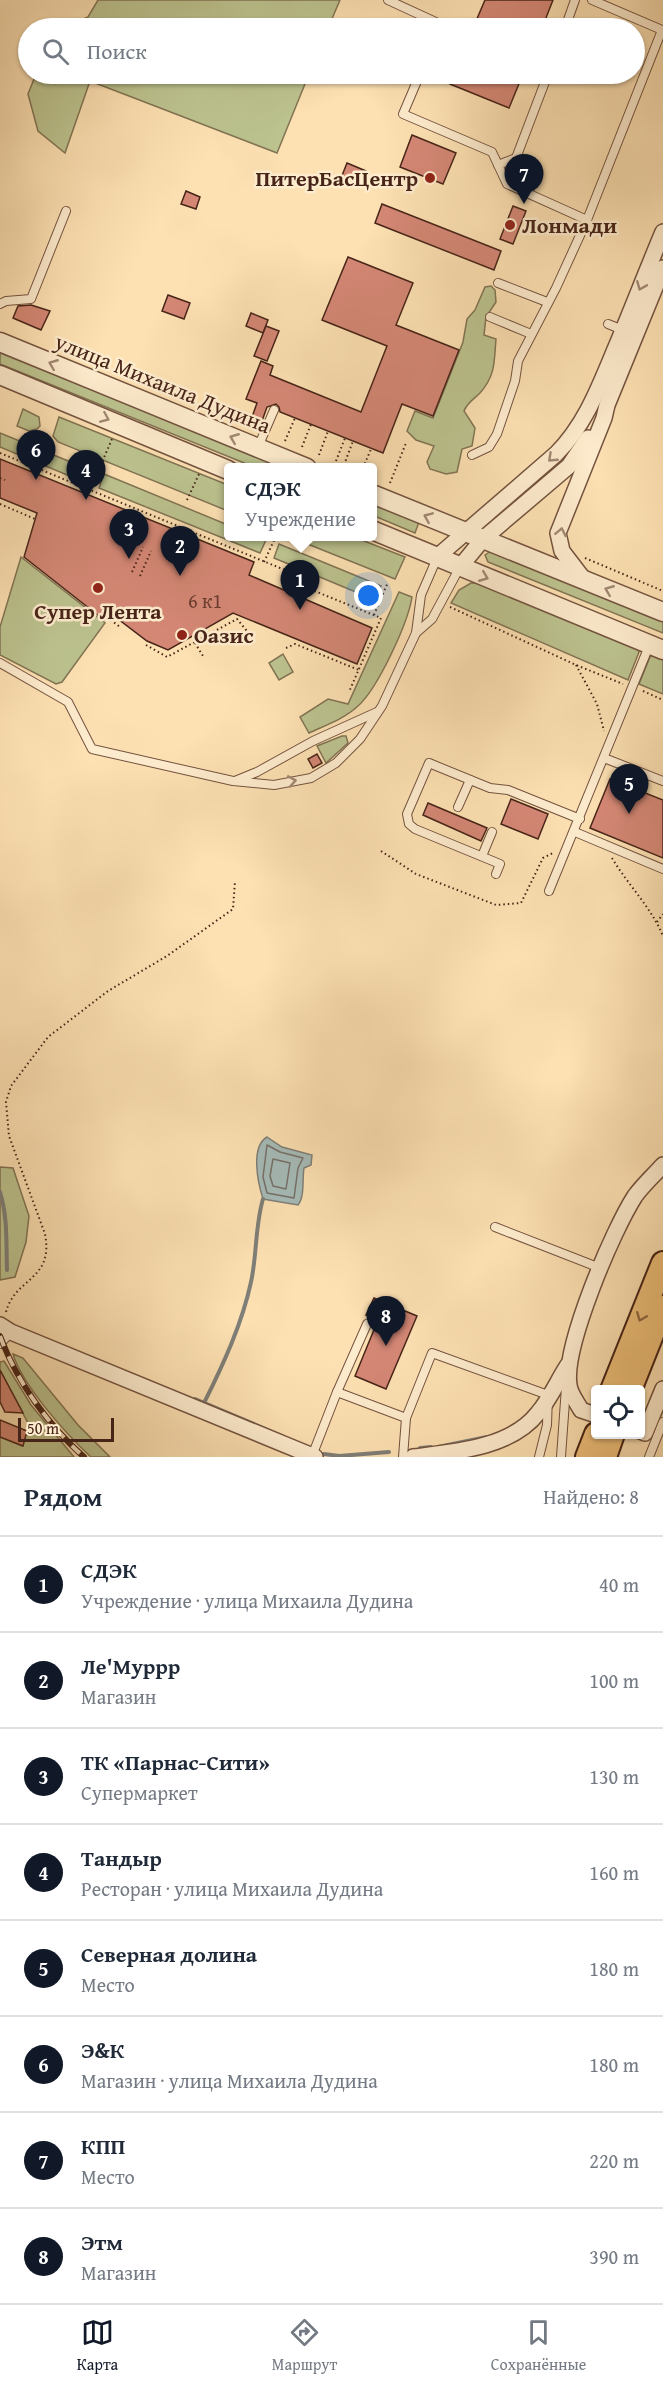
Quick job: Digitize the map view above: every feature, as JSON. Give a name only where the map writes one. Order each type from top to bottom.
[{"type":"main road","points":[[614,1385],[663,1263]]},
{"type":"main road","points":[[632,1385],[663,1307]]},
{"type":"main road","points":[[587,1457],[594,1439]]},
{"type":"main road","points":[[605,1457],[611,1439]]},
{"type":"street","points":[[585,581],[562,551],[558,533],[604,418],[629,333],[663,232]]},
{"type":"street","points":[[437,557],[549,461],[570,440],[586,416],[663,268]]},
{"type":"street","name":"улица Михаила Дудина","points":[[0,342],[258,447],[313,461]]},
{"type":"street","points":[[0,375],[224,468]]},
{"type":"street","points":[[460,567],[483,539],[569,466],[607,405]]},
{"type":"street","points":[[377,496],[663,612]]},
{"type":"street","points":[[377,532],[656,647]]},
{"type":"street","points":[[413,1457],[455,1451],[493,1442],[514,1433],[539,1412],[568,1365],[600,1268],[636,1195],[663,1166]]},
{"type":"street","points":[[6,1329],[313,1456]]},
{"type":"street","points":[[568,1365],[569,1388],[581,1410],[591,1413]]},
{"type":"street","points":[[647,1434],[663,1389]]},
{"type":"lane","points":[[388,0],[427,18]]},
{"type":"lane","points":[[569,18],[576,0]]},
{"type":"lane","points":[[592,0],[634,18]]},
{"type":"lane","points":[[645,23],[662,30],[645,73]]},
{"type":"lane","points":[[416,84],[403,114],[492,152],[507,184],[587,220]]},
{"type":"lane","points":[[498,165],[516,158],[544,84]]},
{"type":"lane","points":[[472,455],[489,447],[497,434],[515,381],[518,362],[556,288],[587,220],[641,84]]},
{"type":"lane","points":[[0,304],[6,301],[31,299],[66,211]]},
{"type":"lane","points":[[498,283],[547,302]]},
{"type":"lane","points":[[490,317],[531,334]]},
{"type":"lane","points":[[608,324],[629,333]]},
{"type":"lane","points":[[258,447],[274,410]]},
{"type":"lane","points":[[0,663],[68,702],[92,748],[233,781],[274,784],[311,778],[336,763],[360,739],[382,706],[416,633],[421,595],[437,557]]},
{"type":"lane","points":[[416,633],[432,619],[460,567]]},
{"type":"lane","points":[[549,891],[632,687],[656,647]]},
{"type":"lane","points":[[233,781],[257,772],[313,741],[377,712]]},
{"type":"lane","points":[[604,758],[663,781]]},
{"type":"lane","points":[[496,874],[500,864],[415,829],[407,819],[407,814],[429,763],[490,788],[508,790],[580,819]]},
{"type":"lane","points":[[458,807],[470,780]]},
{"type":"lane","points":[[482,856],[492,832]]},
{"type":"lane","points":[[574,832],[663,869]]},
{"type":"lane","points":[[495,1227],[600,1268]]},
{"type":"lane","points":[[313,1456],[337,1392],[367,1324]]},
{"type":"lane","points":[[0,1344],[6,1329]]},
{"type":"lane","points":[[403,1457],[406,1418],[432,1353],[548,1395],[547,1425],[539,1457]]},
{"type":"lane","points":[[561,1457],[568,1365]]},
{"type":"lane","points":[[337,1392],[406,1418]]},
{"type":"lane","points":[[649,1457],[647,1434],[663,1422]]},
{"type":"path","points":[[285,441],[295,418]]},
{"type":"path","points":[[302,447],[311,424]]},
{"type":"path","points":[[304,427],[309,429]]},
{"type":"path","points":[[313,461],[328,431]]},
{"type":"path","points":[[90,490],[114,436]]},
{"type":"path","points":[[336,461],[345,438]]},
{"type":"path","points":[[345,463],[353,441]]},
{"type":"path","points":[[390,483],[406,443]]},
{"type":"path","points":[[365,463],[371,448]]},
{"type":"path","points":[[0,453],[285,570],[290,581],[381,618],[349,692]]},
{"type":"path","points":[[187,500],[200,472]]},
{"type":"path","points":[[0,478],[5,480]]},
{"type":"path","points":[[0,504],[35,519]]},
{"type":"path","points":[[264,562],[274,541]]},
{"type":"path","points":[[132,572],[142,547]]},
{"type":"path","points":[[140,576],[151,551]]},
{"type":"path","points":[[581,557],[663,591]]},
{"type":"path","points":[[374,615],[388,582]]},
{"type":"path","points":[[450,607],[576,665],[663,700]]},
{"type":"path","points":[[107,617],[120,627]]},
{"type":"path","points":[[146,645],[167,657],[237,620],[247,631]]},
{"type":"path","points":[[195,643],[203,656]]},
{"type":"path","points":[[286,648],[295,644],[358,670]]},
{"type":"path","points":[[576,665],[597,704],[609,747]]},
{"type":"path","points":[[381,851],[416,874],[496,905],[521,903],[543,858],[570,842]]},
{"type":"path","points":[[604,844],[622,875],[657,922],[663,936]]},
{"type":"path","points":[[6,1329],[9,1300],[37,1273],[46,1260],[48,1247],[9,1136],[6,1102],[11,1086],[48,1036],[108,991],[167,956],[233,909],[235,882]]},
{"type":"path","points":[[657,922],[663,914]]},
{"type":"green space","points":[[98,0],[340,0],[332,18],[86,18]]},
{"type":"green space","points":[[32,84],[89,84],[65,153],[38,131],[28,94]]},
{"type":"green space","points":[[98,84],[305,84],[277,153]]},
{"type":"green space","points":[[491,286],[495,290],[496,302],[486,317],[484,335],[496,339],[493,368],[485,386],[464,411],[475,428],[472,446],[462,449],[457,472],[446,474],[430,469],[427,462],[434,446],[416,440],[407,431],[415,411],[433,418],[463,342],[467,319],[475,310],[485,287]]},
{"type":"green space","points":[[0,353],[273,463],[244,463],[0,364]]},
{"type":"green space","points":[[23,409],[39,417],[40,426],[37,429],[29,431],[17,426]]},
{"type":"green space","points":[[59,417],[224,483],[224,509],[58,442],[53,436]]},
{"type":"green space","points":[[0,433],[90,470],[84,482],[0,447]]},
{"type":"green space","points":[[104,474],[224,523],[224,538],[99,488]]},
{"type":"green space","points":[[377,505],[419,522],[415,533],[377,517]]},
{"type":"green space","points":[[230,541],[266,541],[260,553]]},
{"type":"green space","points":[[300,541],[364,541],[405,557],[395,579]]},
{"type":"green space","points":[[279,544],[381,586],[375,600],[274,558]]},
{"type":"green space","points":[[491,551],[663,621],[663,633],[488,562],[485,555]]},
{"type":"green space","points":[[21,557],[105,623],[62,682],[56,684],[0,655],[0,627]]},
{"type":"green space","points":[[471,583],[480,583],[638,648],[639,652],[628,680],[451,603],[459,590]]},
{"type":"green space","points":[[399,592],[412,597],[405,622],[374,685],[353,711],[309,733],[300,717],[328,699],[348,704]]},
{"type":"green space","points":[[283,654],[293,672],[279,680],[269,663]]},
{"type":"green space","points":[[654,654],[663,658],[663,694],[639,684],[650,657]]},
{"type":"green space","points":[[346,736],[348,743],[326,763],[317,746]]},
{"type":"green space","points":[[0,1167],[13,1168],[29,1216],[26,1242],[15,1277],[0,1280]]},
{"type":"green space","points":[[13,1354],[23,1358],[78,1425],[110,1457],[91,1457],[70,1436],[35,1394]]},
{"type":"green space","points":[[4,1361],[31,1405],[74,1457],[0,1457],[0,1437],[22,1446],[29,1425],[0,1370],[0,1362]]},
{"type":"water","points":[[267,1137],[282,1147],[312,1155],[311,1165],[304,1168],[302,1193],[298,1205],[263,1199],[259,1184],[257,1157],[258,1149]]},
{"type":"building","points":[[485,0],[553,0],[546,18],[477,18]]},
{"type":"building","points":[[450,84],[519,84],[509,108]]},
{"type":"building","points":[[412,135],[456,153],[443,184],[400,167]]},
{"type":"building","points":[[347,163],[366,171],[360,186],[341,178]]},
{"type":"building","points":[[186,191],[200,197],[196,209],[181,204]]},
{"type":"building","points":[[382,204],[501,251],[494,270],[375,223]]},
{"type":"building","points":[[513,206],[526,211],[513,244],[500,239]]},
{"type":"building","points":[[348,257],[413,283],[396,325],[459,350],[433,416],[402,404],[383,453],[280,412],[276,404],[267,407],[262,421],[252,417],[257,403],[246,399],[261,361],[273,366],[270,375],[361,412],[387,346],[322,320]]},
{"type":"building","points":[[168,295],[190,303],[184,319],[162,311]]},
{"type":"building","points":[[31,305],[50,311],[41,330],[13,318],[18,306]]},
{"type":"building","points":[[251,313],[268,320],[263,333],[246,326]]},
{"type":"building","points":[[266,326],[279,331],[267,361],[254,356]]},
{"type":"building","points":[[0,459],[254,562],[249,575],[372,628],[357,664],[233,613],[168,650],[147,641],[110,613],[104,620],[24,557],[37,513],[0,498]]},
{"type":"building","points":[[317,754],[322,763],[313,768],[308,759]]},
{"type":"building","points":[[610,779],[663,800],[663,858],[590,828]]},
{"type":"building","points":[[511,799],[548,814],[538,839],[501,824]]},
{"type":"building","points":[[428,803],[487,828],[481,841],[423,815]]},
{"type":"building","points":[[374,1298],[417,1316],[386,1389],[355,1376],[378,1320],[366,1315]]},
{"type":"building","points":[[0,1370],[23,1413],[5,1412],[0,1402]]},
{"type":"building","points":[[0,1420],[27,1431],[23,1446],[0,1437]]},
{"type":"waterway","points":[[0,1192],[5,1221],[7,1270]]},
{"type":"waterway","points":[[204,1403],[243,1313],[253,1272],[263,1199]]},
{"type":"waterway","points":[[195,1399],[282,1436]]},
{"type":"waterway","points":[[438,1447],[487,1437]]},
{"type":"waterway","points":[[420,1448],[431,1447]]},
{"type":"waterway","points":[[324,1454],[339,1456],[389,1452]]},
{"type":"railway","points":[[0,1336],[15,1370],[35,1402],[58,1431],[84,1457]]},
{"type":"place","name":"ПитерБасЦентр","points":[[430,178]]},
{"type":"place","name":"КПП","points":[[524,204]]},
{"type":"place","name":"Лонмади","points":[[510,225]]},
{"type":"place","name":"Э&К","points":[[36,480]]},
{"type":"place","name":"Тандыр","points":[[86,500]]},
{"type":"place","name":"ТК «Парнас-Сити»","points":[[129,559]]},
{"type":"place","name":"Ле'Муррр","points":[[180,576]]},
{"type":"place","name":"Супер Лента","points":[[98,588]]},
{"type":"place","name":"СДЭК","points":[[300,610]]},
{"type":"place","name":"Оазис","points":[[182,635]]},
{"type":"place","name":"Северная долина","points":[[629,814]]},
{"type":"place","name":"Этм","points":[[386,1346]]}]
